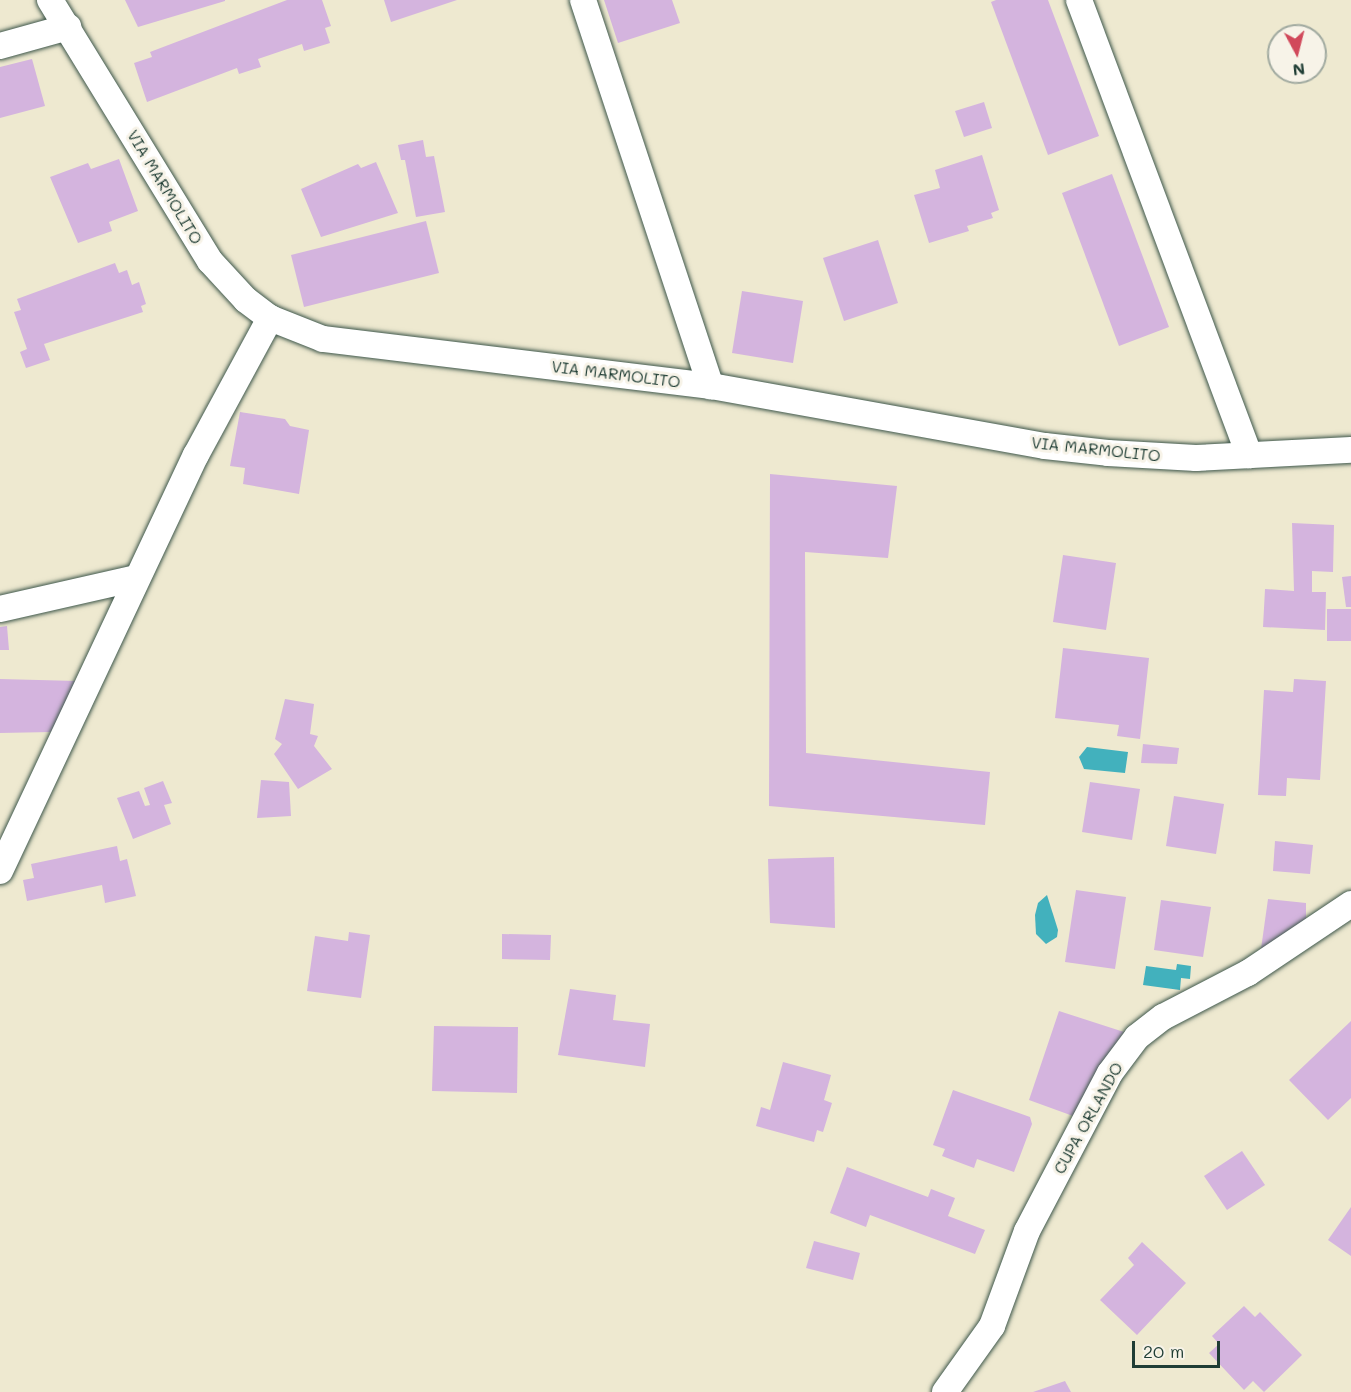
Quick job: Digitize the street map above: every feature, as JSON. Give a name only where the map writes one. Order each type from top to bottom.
[{"type":"street","name":"VIA MARMOLITO","points":[[50,0],[210,261],[246,300],[270,318],[323,339],[711,386],[1045,446],[1196,458],[1351,450]]},
{"type":"street","points":[[583,0],[711,386]]},
{"type":"street","points":[[1079,0],[1249,455]]},
{"type":"street","points":[[0,46],[68,27]]},
{"type":"street","points":[[0,871],[196,455],[270,318]]},
{"type":"street","points":[[0,609],[137,578]]},
{"type":"street","name":"CUPA ORLANDO","points":[[945,1392],[992,1326],[1027,1231],[1110,1073],[1137,1037],[1163,1017],[1248,973],[1351,904]]},
{"type":"water","points":[[1087,747],[1128,752],[1125,773],[1084,769],[1079,757]]},
{"type":"water","points":[[1047,895],[1058,930],[1057,937],[1046,944],[1036,934],[1035,915],[1038,903]]},
{"type":"water","points":[[1177,964],[1191,966],[1190,979],[1181,978],[1180,990],[1143,985],[1146,966],[1176,970]]},
{"type":"building","points":[[125,0],[225,0],[225,1],[138,27]]},
{"type":"building","points":[[287,0],[322,0],[331,26],[325,28],[330,43],[304,51],[302,44],[258,59],[261,67],[239,74],[237,68],[147,102],[134,63],[152,57],[150,52]]},
{"type":"building","points":[[384,0],[457,0],[391,22]]},
{"type":"building","points":[[604,0],[672,0],[680,23],[618,43]]},
{"type":"building","points":[[996,0],[1048,0],[1099,136],[1048,155],[991,2]]},
{"type":"building","points":[[32,59],[45,106],[0,118],[0,67]]},
{"type":"building","points":[[984,102],[992,128],[964,137],[955,111]]},
{"type":"building","points":[[423,140],[426,157],[434,156],[445,212],[416,217],[405,160],[401,160],[398,145]]},
{"type":"building","points":[[982,155],[999,210],[991,213],[993,218],[967,226],[969,231],[929,243],[914,195],[940,188],[935,170]]},
{"type":"building","points":[[119,159],[138,211],[109,222],[112,231],[78,243],[50,177],[88,163],[91,169]]},
{"type":"building","points":[[376,162],[398,213],[321,237],[301,189],[358,164],[361,168]]},
{"type":"building","points":[[1112,174],[1169,327],[1119,346],[1062,193]]},
{"type":"building","points":[[426,221],[439,273],[304,307],[291,255]]},
{"type":"building","points":[[878,240],[898,303],[844,321],[823,258]]},
{"type":"building","points":[[115,263],[119,273],[127,270],[132,285],[139,282],[146,304],[141,306],[143,312],[44,344],[50,360],[26,368],[20,352],[27,349],[14,312],[21,310],[17,299]]},
{"type":"building","points":[[742,291],[803,301],[793,363],[732,353]]},
{"type":"building","points":[[240,412],[285,419],[290,426],[309,430],[299,494],[243,484],[245,468],[230,466]]},
{"type":"building","points":[[770,474],[897,486],[888,558],[805,552],[806,753],[990,772],[985,825],[769,806]]},
{"type":"building","points":[[1292,523],[1334,525],[1333,572],[1312,571],[1312,592],[1326,592],[1325,630],[1263,627],[1265,589],[1294,591]]},
{"type":"building","points":[[1063,555],[1116,563],[1106,630],[1053,622]]},
{"type":"building","points":[[1351,576],[1351,607],[1346,607],[1342,577]]},
{"type":"building","points":[[1327,609],[1351,609],[1351,641],[1327,641]]},
{"type":"building","points":[[7,626],[9,650],[0,650],[0,627]]},
{"type":"building","points":[[1063,648],[1149,658],[1140,739],[1117,736],[1119,725],[1055,718]]},
{"type":"building","points":[[0,679],[77,681],[52,732],[0,733]]},
{"type":"building","points":[[1294,679],[1326,681],[1320,780],[1287,778],[1286,796],[1258,795],[1264,690],[1293,692]]},
{"type":"building","points":[[285,699],[314,704],[310,734],[318,736],[314,746],[332,769],[298,789],[274,754],[282,744],[275,739]]},
{"type":"building","points":[[1143,744],[1179,748],[1177,764],[1141,763]]},
{"type":"building","points":[[261,780],[289,782],[291,816],[257,818]]},
{"type":"building","points":[[163,781],[172,803],[164,805],[171,824],[133,839],[117,798],[139,791],[145,806],[150,805],[144,788]]},
{"type":"building","points":[[1090,782],[1140,789],[1132,840],[1082,832]]},
{"type":"building","points":[[1174,796],[1224,804],[1216,854],[1166,846]]},
{"type":"building","points":[[1275,841],[1313,845],[1310,874],[1273,871]]},
{"type":"building","points":[[117,846],[120,861],[127,859],[136,896],[105,903],[102,885],[27,901],[23,880],[34,878],[31,864]]},
{"type":"building","points":[[834,857],[835,928],[770,923],[768,859]]},
{"type":"building","points":[[1076,890],[1126,897],[1115,969],[1065,962]]},
{"type":"building","points":[[1268,899],[1306,903],[1306,921],[1261,949]]},
{"type":"building","points":[[1161,900],[1211,907],[1203,957],[1154,950]]},
{"type":"building","points":[[349,932],[370,935],[361,998],[307,991],[315,936],[348,941]]},
{"type":"building","points":[[502,934],[551,935],[550,960],[502,959]]},
{"type":"building","points":[[570,989],[616,995],[613,1020],[650,1024],[645,1067],[558,1055]]},
{"type":"building","points":[[1059,1011],[1124,1032],[1101,1064],[1073,1116],[1029,1100]]},
{"type":"building","points":[[1351,1021],[1351,1098],[1328,1120],[1289,1080]]},
{"type":"building","points":[[434,1026],[518,1027],[517,1093],[432,1091]]},
{"type":"building","points":[[783,1062],[831,1075],[824,1100],[832,1103],[823,1132],[817,1130],[814,1142],[756,1126],[761,1107],[770,1110]]},
{"type":"building","points":[[953,1090],[1030,1117],[1032,1124],[1014,1172],[977,1159],[974,1168],[942,1156],[945,1149],[933,1145]]},
{"type":"building","points":[[1242,1151],[1265,1185],[1227,1210],[1204,1176]]},
{"type":"building","points":[[847,1167],[928,1197],[931,1189],[955,1198],[948,1216],[985,1230],[975,1254],[870,1215],[866,1227],[830,1213]]},
{"type":"building","points":[[1351,1207],[1351,1256],[1328,1240]]},
{"type":"building","points":[[814,1241],[860,1253],[853,1280],[806,1268]]},
{"type":"building","points":[[1142,1242],[1186,1283],[1137,1335],[1100,1300],[1134,1265],[1128,1258]]},
{"type":"building","points":[[1244,1306],[1255,1317],[1260,1312],[1302,1355],[1264,1392],[1253,1381],[1244,1390],[1209,1353],[1219,1344],[1212,1336]]},
{"type":"building","points":[[1065,1381],[1071,1392],[1033,1392]]}]
